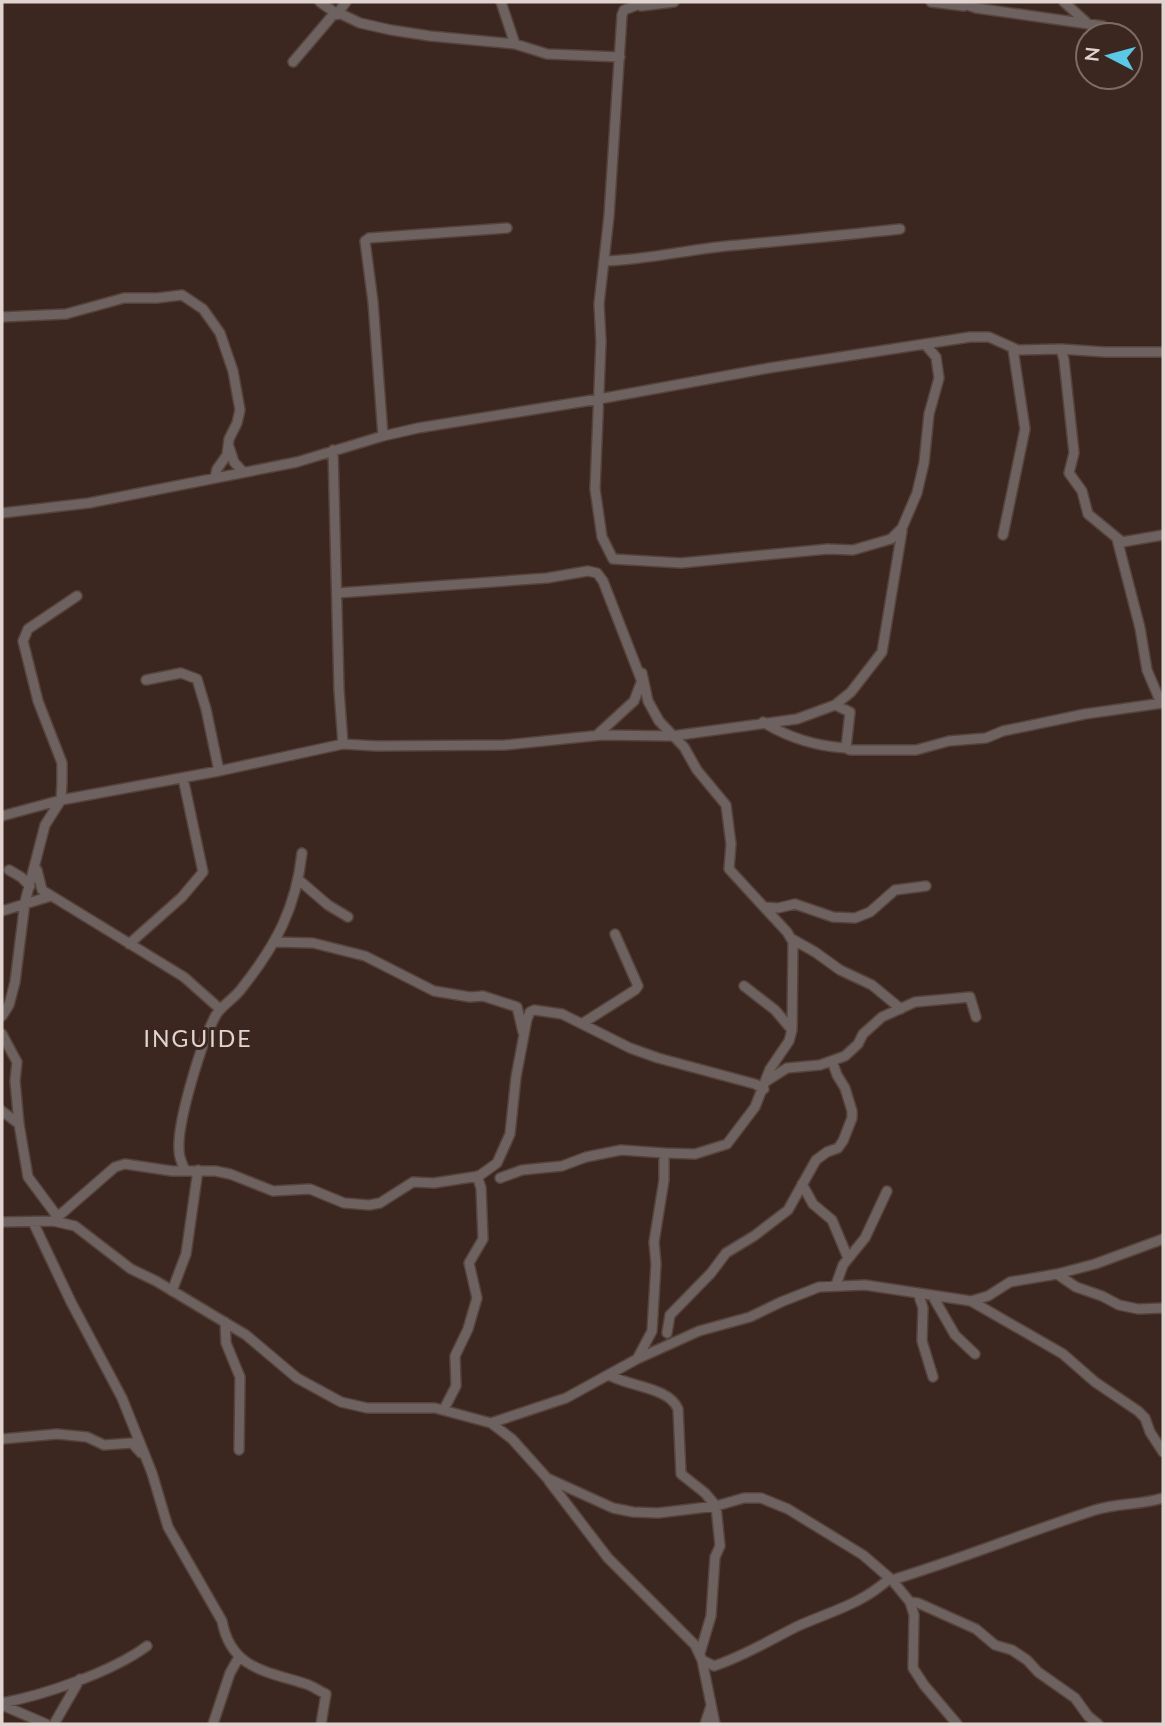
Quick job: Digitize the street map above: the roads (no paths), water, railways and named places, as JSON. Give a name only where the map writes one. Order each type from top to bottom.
[{"type":"street","points":[[320,2],[337,14],[391,30],[515,44],[547,54],[620,57]]},
{"type":"street","points":[[293,62],[346,2]]},
{"type":"street","points":[[501,2],[507,27],[515,44]]},
{"type":"street","points":[[645,2],[624,10],[622,15],[599,304],[595,496],[602,537],[613,559],[681,563],[828,549],[850,550],[895,537],[902,528]]},
{"type":"street","points":[[630,8],[674,2]]},
{"type":"street","points":[[931,2],[1074,21]]},
{"type":"street","points":[[959,2],[976,8]]},
{"type":"street","points":[[1064,2],[1085,21]]},
{"type":"street","points":[[383,436],[373,302],[365,241],[369,238],[507,228]]},
{"type":"street","points":[[604,261],[634,260],[738,244],[900,229]]},
{"type":"street","points":[[2,317],[66,314],[124,298],[182,295],[203,309],[220,333],[233,371],[240,410],[227,455],[215,477]]},
{"type":"street","points":[[2,513],[89,503],[297,462],[383,436],[769,368],[925,344],[983,336],[1013,349],[1163,352]]},
{"type":"street","points":[[2,816],[61,800],[219,771],[343,744],[505,746],[596,736],[672,736],[797,719],[835,705],[851,692],[882,652],[902,528],[917,493],[924,463],[929,414],[939,378],[936,357],[925,344]]},
{"type":"street","points":[[1003,535],[1025,429],[1013,349]]},
{"type":"street","points":[[1061,349],[1066,372],[1074,453],[1069,473],[1082,491],[1088,514],[1117,539],[1125,542],[1163,535]]},
{"type":"street","points":[[228,446],[234,462],[243,472]]},
{"type":"street","points":[[333,450],[339,690],[343,744]]},
{"type":"street","points":[[763,722],[787,736],[830,747],[850,750],[916,750],[949,741],[986,738],[1003,731],[1085,714],[1162,703],[1147,670],[1140,628],[1117,539]]},
{"type":"street","points":[[337,593],[547,578],[588,571],[597,573],[603,581],[642,680]]},
{"type":"street","points":[[2,1017],[9,1005],[15,982],[25,902],[45,825],[61,800],[62,763],[38,701],[23,641],[28,629],[77,597]]},
{"type":"street","points":[[146,680],[181,673],[197,679],[219,771]]},
{"type":"street","points":[[596,736],[634,701],[640,691],[642,673],[648,701],[659,721],[684,747],[697,770],[724,801],[731,844],[729,869],[792,939],[840,970],[872,985],[901,1009]]},
{"type":"street","points":[[846,748],[851,692]]},
{"type":"street","points":[[835,705],[850,712]]},
{"type":"street","points":[[129,944],[182,897],[203,873],[183,778]]},
{"type":"street","points":[[185,1170],[180,1157],[180,1132],[199,1059],[220,1009],[239,993],[274,942],[294,900],[303,852]]},
{"type":"street","points":[[36,864],[42,890],[184,978],[220,1009]]},
{"type":"street","points":[[9,870],[30,886]]},
{"type":"street","points":[[299,880],[328,905],[348,917]]},
{"type":"street","points":[[764,907],[778,908],[795,904],[833,917],[855,918],[870,912],[895,890],[926,886]]},
{"type":"street","points":[[2,911],[51,896]]},
{"type":"street","points":[[583,1023],[638,986],[615,934]]},
{"type":"street","points":[[500,1178],[522,1170],[562,1166],[586,1157],[621,1150],[695,1153],[724,1146],[748,1118],[777,1055],[789,1041],[792,1030],[792,939]]},
{"type":"street","points":[[274,942],[313,943],[355,953],[374,959],[434,991],[471,997],[484,996],[517,1007],[524,1036]]},
{"type":"street","points":[[744,986],[775,1010],[792,1030]]},
{"type":"street","points":[[2,1222],[33,1222],[55,1218],[120,1165],[230,1174],[273,1191],[315,1190],[344,1203],[369,1205],[380,1203],[413,1182],[434,1183],[477,1176],[497,1163],[510,1134],[524,1036],[529,1014],[534,1010],[562,1014],[630,1048],[658,1058],[764,1085],[789,1068],[810,1067],[845,1056],[880,1019],[921,1000],[967,997],[972,999],[976,1017]]},
{"type":"street","points":[[2,1034],[17,1062],[15,1081],[27,1178],[55,1218],[75,1226],[118,1260],[225,1322],[256,1342],[297,1378],[341,1402],[367,1408],[444,1409],[491,1423],[512,1438],[547,1478],[608,1558],[657,1608],[683,1630],[701,1656],[714,1666],[752,1652],[804,1623],[857,1603],[891,1579],[957,1560],[1094,1510],[1123,1503],[1163,1499]]},
{"type":"street","points":[[667,1333],[670,1315],[678,1306],[731,1249],[754,1237],[788,1210],[812,1165],[821,1155],[841,1145],[852,1118],[847,1093],[836,1075],[832,1061]]},
{"type":"street","points":[[2,1111],[19,1124]]},
{"type":"street","points":[[637,1359],[650,1335],[653,1320],[656,1264],[654,1242],[664,1180],[664,1153]]},
{"type":"street","points":[[172,1291],[186,1254],[198,1170]]},
{"type":"street","points":[[444,1409],[456,1386],[455,1356],[468,1329],[477,1298],[469,1263],[483,1239],[481,1188],[477,1176]]},
{"type":"street","points":[[802,1184],[813,1204],[832,1220],[848,1258]]},
{"type":"street","points":[[836,1285],[848,1258],[865,1238],[887,1191]]},
{"type":"street","points":[[33,1222],[71,1302],[118,1389],[145,1457],[168,1527],[222,1621],[225,1637],[239,1657],[259,1669],[315,1687],[326,1694],[321,1724]]},
{"type":"street","points":[[971,1301],[988,1296],[1010,1282],[1095,1264],[1163,1239]]},
{"type":"street","points":[[1057,1274],[1076,1287],[1119,1306],[1138,1309],[1163,1308]]},
{"type":"street","points":[[491,1423],[566,1398],[637,1359],[691,1334],[725,1322],[750,1317],[809,1291],[836,1285],[865,1285],[971,1301],[1063,1354],[1095,1382],[1138,1411],[1145,1418],[1150,1432],[1163,1452]]},
{"type":"street","points":[[918,1293],[923,1308],[922,1341],[933,1377]]},
{"type":"street","points":[[932,1295],[955,1335],[975,1354]]},
{"type":"street","points":[[653,1320],[667,1333],[691,1334]]},
{"type":"street","points":[[225,1322],[226,1343],[240,1377],[239,1450]]},
{"type":"street","points":[[609,1375],[629,1384],[661,1392],[673,1400],[678,1409],[681,1474],[705,1493],[716,1506],[720,1543],[715,1557],[714,1601],[701,1656],[715,1724]]},
{"type":"street","points":[[512,1438],[521,1414]]},
{"type":"street","points":[[2,1439],[57,1434],[87,1437],[104,1445],[132,1443],[145,1457]]},
{"type":"street","points":[[547,1478],[623,1510],[659,1513],[761,1498],[863,1555],[891,1579],[910,1602],[914,1615],[913,1668],[957,1724]]},
{"type":"street","points":[[910,1602],[971,1626],[995,1645],[1012,1650],[1075,1698],[1088,1716],[1098,1724]]},
{"type":"street","points":[[2,1704],[26,1699],[80,1679],[124,1660],[147,1646]]},
{"type":"street","points":[[213,1724],[230,1673],[239,1657]]},
{"type":"street","points":[[54,1724],[80,1679]]},
{"type":"street","points":[[2,1704],[46,1724]]},
{"type":"street","points":[[705,1724],[712,1705]]},
{"type":"district","name":"INGUIDE","points":[[198,1038]]}]
